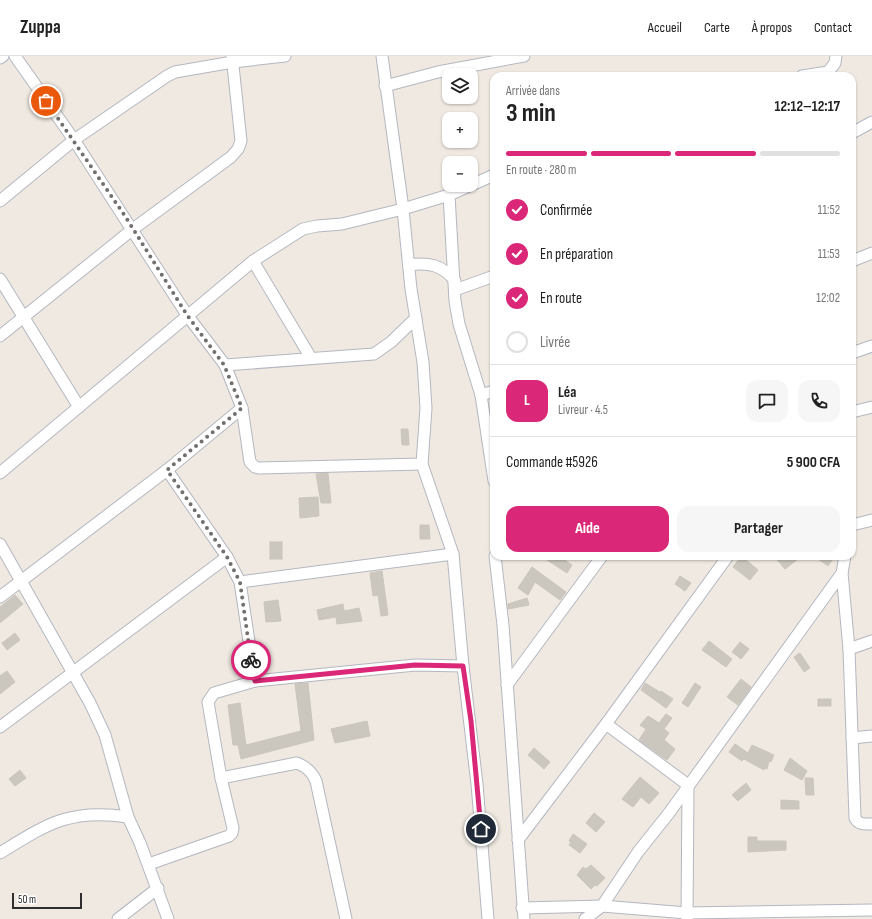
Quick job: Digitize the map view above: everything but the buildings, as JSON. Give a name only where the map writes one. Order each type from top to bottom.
[{"type":"street","points":[[15,56],[74,140],[133,229],[187,315],[224,365],[242,408],[250,462],[255,467],[350,467],[422,464]]},
{"type":"street","points":[[0,201],[74,140],[175,72],[232,59],[285,56]]},
{"type":"street","points":[[382,56],[423,362],[426,397],[422,464],[453,554],[463,666],[476,776],[488,919]]},
{"type":"street","points":[[386,86],[438,72],[524,56]]},
{"type":"street","points":[[828,72],[835,63],[836,56]]},
{"type":"street","points":[[0,336],[133,229],[231,157],[238,149],[241,141],[232,59]]},
{"type":"street","points":[[856,131],[872,122]]},
{"type":"street","points":[[0,473],[187,315],[254,261],[303,229],[342,224],[403,209],[449,195],[490,177]]},
{"type":"street","points":[[449,195],[451,249],[460,324],[481,395],[490,455]]},
{"type":"street","points":[[856,259],[872,253]]},
{"type":"street","points":[[254,261],[311,358]]},
{"type":"street","points":[[409,265],[423,263],[441,268],[449,273],[455,286]]},
{"type":"street","points":[[455,286],[490,277]]},
{"type":"street","points":[[0,279],[22,317],[79,407]]},
{"type":"street","points":[[224,365],[374,354],[391,342],[416,318]]},
{"type":"street","points":[[856,352],[872,346]]},
{"type":"street","points":[[481,395],[490,392]]},
{"type":"street","points":[[856,411],[872,407]]},
{"type":"street","points":[[0,596],[167,470],[242,408]]},
{"type":"street","points":[[167,470],[227,557],[240,582],[255,681]]},
{"type":"street","points":[[856,524],[872,520]]},
{"type":"street","points":[[0,544],[73,673],[105,735],[128,817],[149,864],[168,919]]},
{"type":"street","points":[[240,582],[453,554]]},
{"type":"street","points":[[0,727],[227,557]]},
{"type":"street","points":[[495,560],[507,685],[523,913],[602,906],[687,916],[790,916],[872,910]]},
{"type":"street","points":[[507,685],[599,560]]},
{"type":"street","points":[[518,840],[606,724],[725,560]]},
{"type":"street","points":[[844,560],[842,573],[849,650],[855,818],[862,824],[872,824]]},
{"type":"street","points":[[585,919],[602,906],[638,852],[669,813],[842,573]]},
{"type":"street","points":[[849,650],[872,641]]},
{"type":"street","points":[[149,864],[228,836],[232,833],[233,828],[221,778],[208,702],[214,693],[255,681],[415,665],[463,666]]},
{"type":"street","points":[[606,724],[688,785]]},
{"type":"street","points":[[852,738],[872,736]]},
{"type":"street","points":[[221,778],[297,763],[306,767],[316,781],[346,919]]},
{"type":"street","points":[[687,916],[688,785]]},
{"type":"street","points":[[0,853],[47,824],[73,816],[99,814],[128,817]]},
{"type":"street","points":[[118,919],[158,888]]},
{"type":"way so far","points":[[46,101],[125,216],[187,315],[224,365],[242,408],[167,470],[227,557],[240,582],[251,660]]},
{"type":"route","points":[[251,660],[255,681],[415,665],[463,666],[471,721],[481,829]]}]
